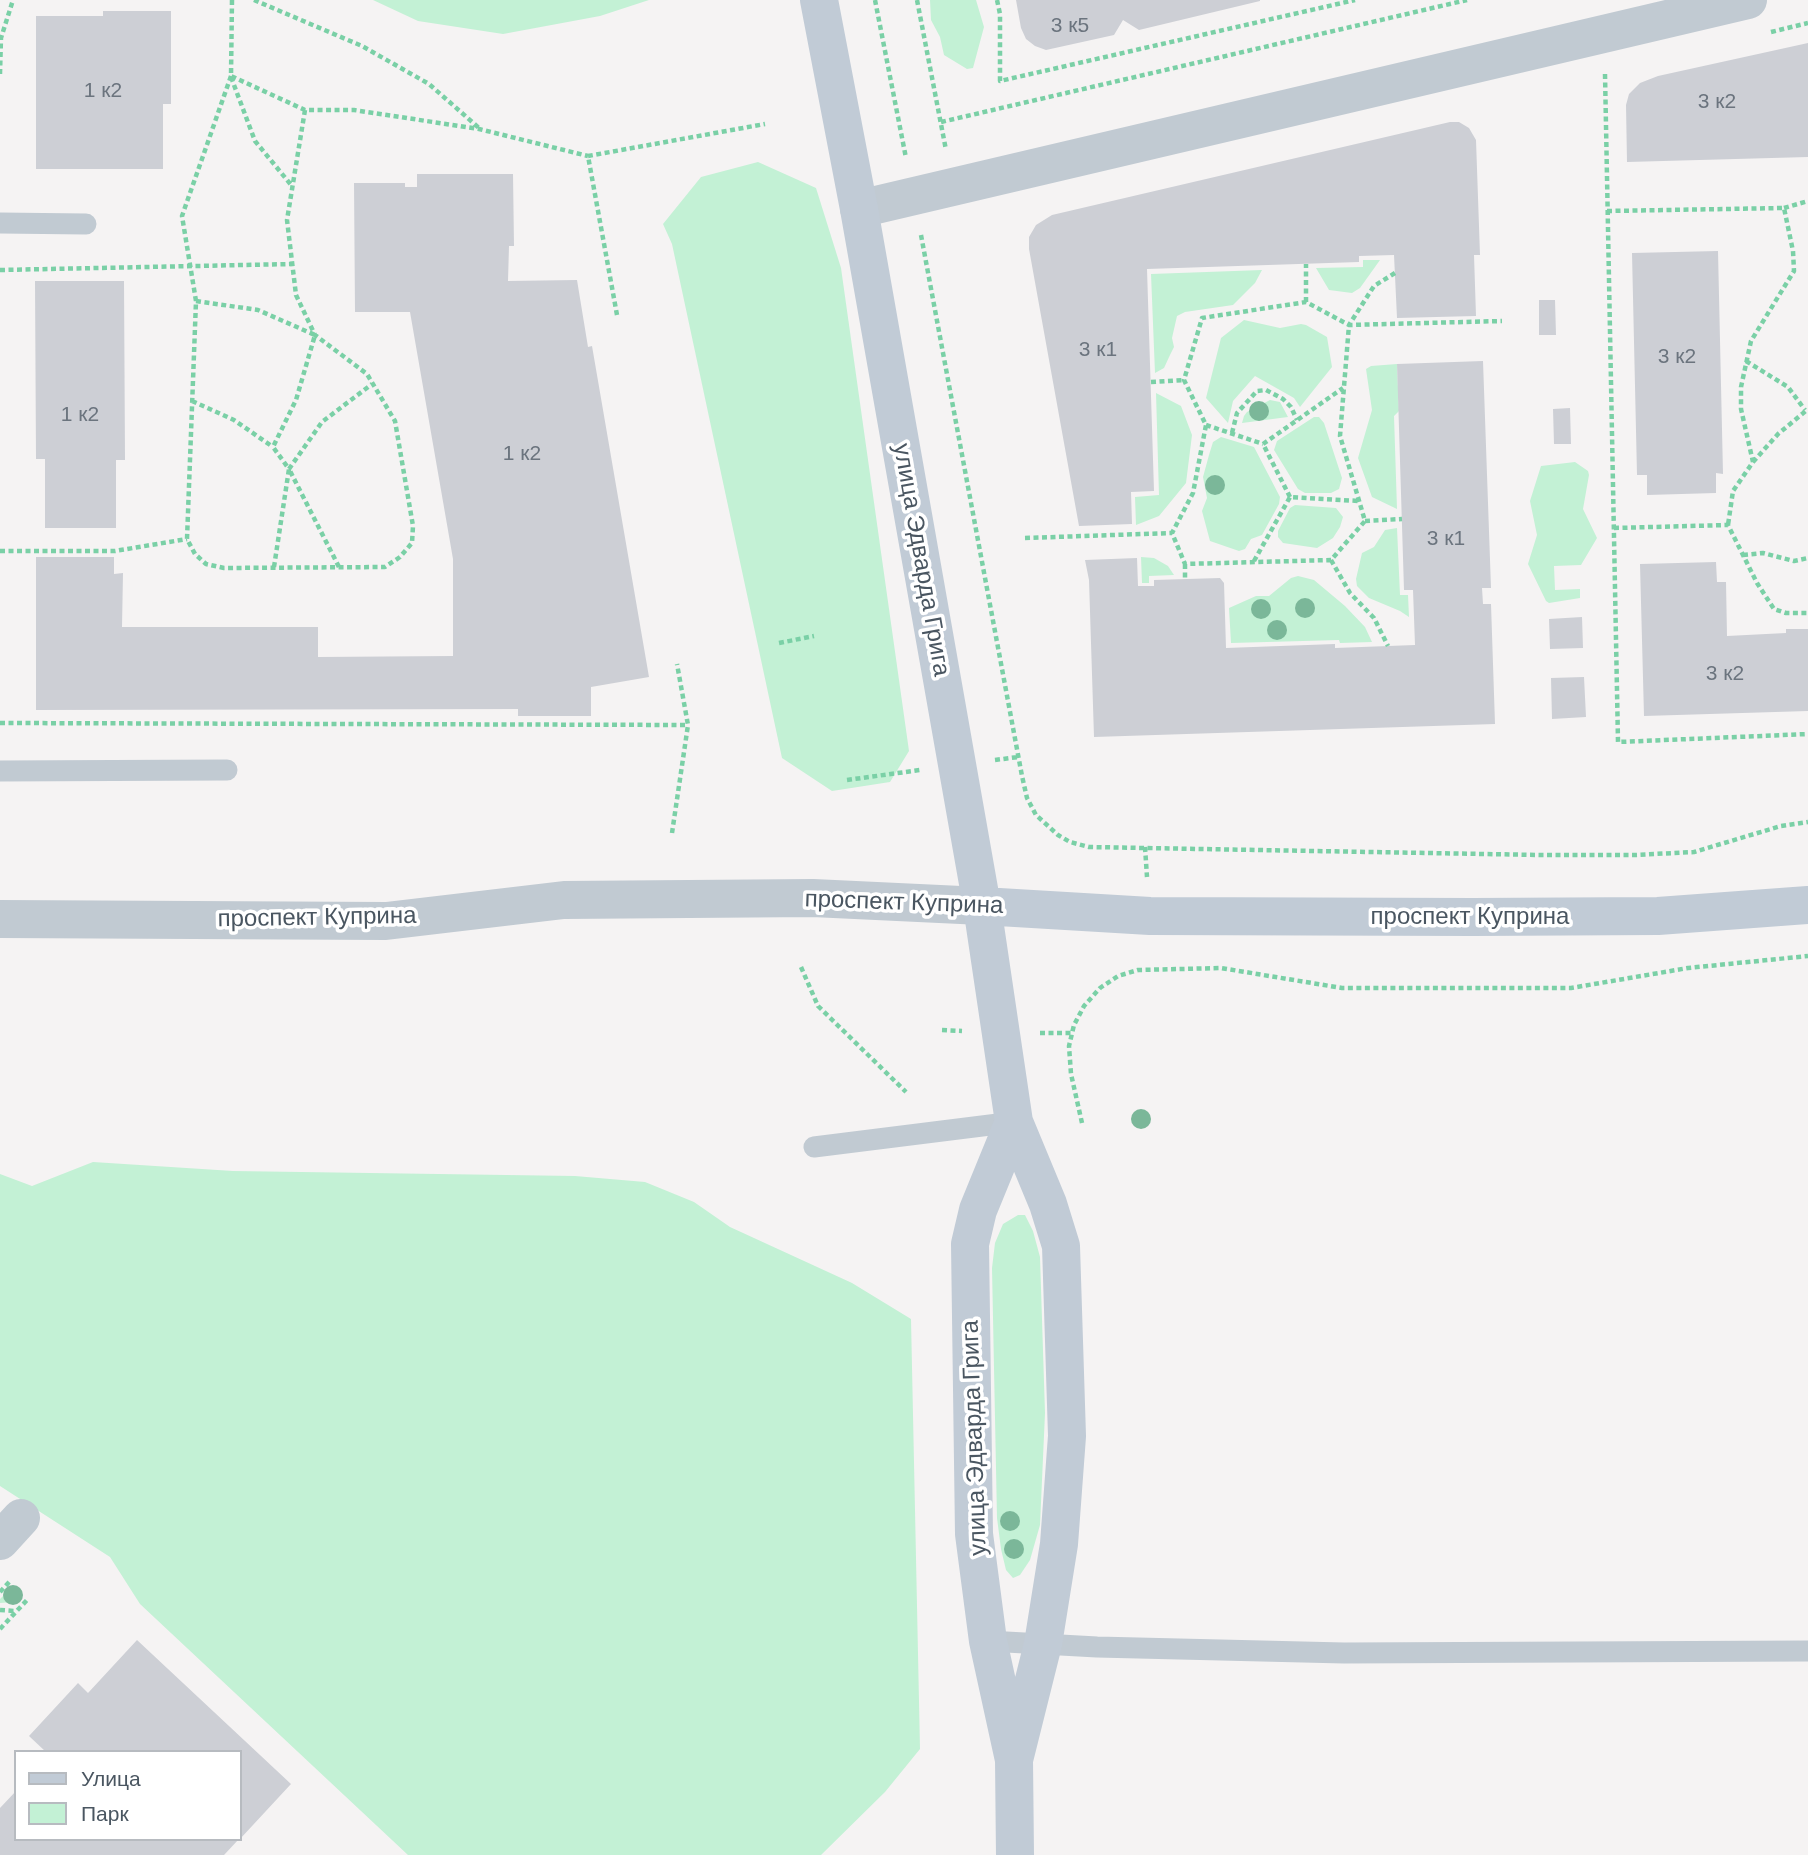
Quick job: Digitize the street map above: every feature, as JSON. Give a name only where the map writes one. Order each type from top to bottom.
[{"type":"street","name":"улица Эдварда Грига","points":[[819,0],[859,209],[982,906],[1014,1122],[1048,1204],[1061,1246],[1067,1436],[1059,1544],[1043,1644],[1014,1760]]},
{"type":"street","points":[[859,209],[1748,0]]},
{"type":"street","name":"проспект Куприна","points":[[0,919],[386,921],[564,900],[813,898],[1150,916],[1658,916],[1808,905]]},
{"type":"street","name":"улица Эдварда Грига","points":[[1014,1122],[978,1210],[970,1244],[974,1534],[988,1641],[1014,1760],[1015,1855]]},
{"type":"lane","points":[[0,223],[86,224]]},
{"type":"lane","points":[[0,771],[227,770]]},
{"type":"lane","points":[[814,1147],[1014,1122]]},
{"type":"lane","points":[[988,1641],[1109,1648],[1344,1653],[1808,1651]]},
{"type":"path","points":[[0,74],[1,38],[13,0]]},
{"type":"path","points":[[195,301],[257,310],[315,335],[367,374],[395,421],[412,526],[412,543],[400,557],[386,567],[225,568],[206,564],[195,554],[187,539],[195,301],[181,216],[231,76],[232,0]]},
{"type":"path","points":[[254,0],[362,46],[429,84],[479,128]]},
{"type":"path","points":[[875,0],[1022,776],[1027,798],[1036,815],[1058,835],[1070,842],[1089,846],[1635,855],[1694,852],[1781,826],[1808,822]]},
{"type":"path","points":[[917,0],[941,122],[1467,0]]},
{"type":"path","points":[[998,0],[1000,82],[1355,0]]},
{"type":"path","points":[[1605,69],[1618,742],[1808,734]]},
{"type":"path","points":[[231,76],[305,110],[354,110],[479,128],[588,156],[765,124]]},
{"type":"path","points":[[231,76],[255,141],[292,186]]},
{"type":"path","points":[[273,447],[296,400],[315,335],[296,295],[287,220],[305,110]]},
{"type":"path","points":[[588,156],[617,315]]},
{"type":"path","points":[[1607,211],[1784,208],[1808,201]]},
{"type":"path","points":[[1753,462],[1741,409],[1741,387],[1751,341],[1792,276],[1793,251],[1784,208]]},
{"type":"path","points":[[0,270],[292,264]]},
{"type":"path","points":[[1306,264],[1306,302]]},
{"type":"path","points":[[1365,521],[1340,436],[1349,325],[1374,286],[1395,273]]},
{"type":"path","points":[[1172,533],[1193,493],[1206,425],[1184,380],[1202,318],[1306,302],[1349,325],[1502,321]]},
{"type":"path","points":[[1746,360],[1788,387],[1807,410],[1778,434],[1753,462],[1733,491],[1728,524],[1757,583],[1774,609],[1786,613],[1808,613]]},
{"type":"path","points":[[1151,382],[1184,380]]},
{"type":"path","points":[[274,567],[289,469],[322,422],[372,384]]},
{"type":"path","points":[[1263,443],[1344,388]]},
{"type":"path","points":[[1233,433],[1237,413],[1257,391],[1266,390],[1283,399],[1291,407],[1297,420]]},
{"type":"path","points":[[192,401],[234,420],[273,447],[289,469],[339,567]]},
{"type":"path","points":[[1206,425],[1263,443],[1290,497]]},
{"type":"path","points":[[1290,497],[1359,501]]},
{"type":"path","points":[[1254,562],[1290,497]]},
{"type":"path","points":[[1185,564],[1331,560],[1365,521],[1402,519]]},
{"type":"path","points":[[1614,528],[1728,524]]},
{"type":"path","points":[[1025,538],[1172,533]]},
{"type":"path","points":[[1172,533],[1185,564],[1185,579]]},
{"type":"path","points":[[0,551],[115,551],[187,539]]},
{"type":"path","points":[[1743,555],[1763,553],[1794,561],[1808,558]]},
{"type":"path","points":[[1331,560],[1350,593],[1374,618],[1388,646]]},
{"type":"path","points":[[779,643],[814,636]]},
{"type":"path","points":[[672,833],[688,725],[677,664]]},
{"type":"path","points":[[0,723],[688,725]]},
{"type":"path","points":[[1082,1123],[1071,1074],[1069,1046],[1074,1025],[1084,1006],[1100,988],[1118,976],[1138,970],[1221,968],[1342,988],[1571,988],[1688,968],[1808,956]]},
{"type":"path","points":[[801,967],[818,1006],[906,1092]]},
{"type":"path","points":[[0,1592],[17,1574]]},
{"type":"path","points":[[0,1629],[27,1600]]},
{"type":"path","points":[[0,1610],[16,1611]]},
{"type":"green space","points":[[373,0],[649,0],[600,16],[503,34],[418,21]]},
{"type":"green space","points":[[930,0],[976,0],[984,27],[973,68],[967,69],[944,55],[940,37],[931,20]]},
{"type":"green space","points":[[758,162],[816,188],[841,268],[909,751],[890,782],[832,791],[782,758],[672,244],[663,224],[701,177]]},
{"type":"green space","points":[[1363,260],[1380,260],[1360,288],[1352,293],[1329,290],[1316,268],[1363,267]]},
{"type":"green space","points":[[1262,270],[1255,283],[1233,305],[1185,312],[1177,316],[1172,338],[1174,347],[1164,368],[1155,373],[1151,274]]},
{"type":"green space","points":[[1244,320],[1280,328],[1306,325],[1327,337],[1332,367],[1300,407],[1294,398],[1255,376],[1233,401],[1228,423],[1206,398],[1221,338]]},
{"type":"green space","points":[[1397,364],[1399,411],[1394,416],[1397,509],[1372,497],[1358,458],[1372,410],[1366,369],[1371,366]]},
{"type":"green space","points":[[1156,393],[1181,406],[1192,435],[1186,483],[1159,516],[1136,525],[1135,497],[1159,495]]},
{"type":"green space","points":[[1270,400],[1280,402],[1288,417],[1242,423],[1247,412]]},
{"type":"green space","points":[[1314,417],[1319,417],[1324,423],[1342,478],[1339,489],[1331,493],[1305,493],[1298,489],[1274,450],[1277,441]]},
{"type":"green space","points":[[1221,437],[1254,447],[1280,497],[1262,535],[1251,539],[1245,549],[1239,551],[1210,541],[1202,511],[1207,498],[1203,477],[1213,442]]},
{"type":"green space","points":[[1575,462],[1588,471],[1583,509],[1597,538],[1581,565],[1554,566],[1555,590],[1580,589],[1580,598],[1549,603],[1528,564],[1537,535],[1530,501],[1541,466]]},
{"type":"green space","points":[[1295,505],[1336,508],[1343,517],[1333,538],[1317,548],[1283,543],[1278,537],[1278,531],[1290,508]]},
{"type":"green space","points":[[1397,528],[1400,595],[1408,595],[1409,617],[1369,598],[1357,586],[1356,579],[1362,553],[1374,547],[1385,530]]},
{"type":"green space","points":[[1141,557],[1154,558],[1168,566],[1174,575],[1149,576],[1149,583],[1142,583]]},
{"type":"green space","points":[[1298,576],[1314,580],[1345,606],[1365,627],[1372,642],[1340,643],[1339,640],[1231,643],[1229,608],[1256,596],[1269,596],[1291,578]]},
{"type":"green space","points":[[93,1162],[233,1171],[575,1176],[645,1182],[694,1202],[730,1227],[852,1283],[911,1319],[920,1749],[885,1792],[821,1855],[408,1855],[140,1604],[110,1557],[0,1486],[0,1174],[32,1186]]},
{"type":"green space","points":[[1018,1215],[1025,1215],[1033,1231],[1040,1257],[1045,1413],[1040,1525],[1030,1560],[1020,1575],[1013,1578],[1006,1570],[997,1518],[992,1268],[995,1243],[1003,1224]]},
{"type":"green space","points":[[11,1588],[22,1595],[15,1602],[0,1603],[0,1599]]},
{"type":"building","points":[[1016,0],[1260,1],[1139,30],[1123,20],[1114,35],[1046,50],[1026,39],[1021,28]]},
{"type":"building","points":[[103,11],[171,11],[171,104],[163,104],[163,169],[36,169],[36,16],[103,16]]},
{"type":"building","points":[[1808,43],[1808,157],[1627,162],[1626,105],[1629,94],[1640,83],[1658,76]]},
{"type":"building","points":[[1459,122],[1469,128],[1476,140],[1480,255],[1474,255],[1476,316],[1397,318],[1394,255],[1359,256],[1359,262],[1147,269],[1154,491],[1131,492],[1132,524],[1079,526],[1029,249],[1029,237],[1036,225],[1052,215]]},
{"type":"building","points":[[417,174],[513,174],[514,246],[509,246],[508,281],[577,280],[588,347],[592,346],[649,677],[591,687],[591,716],[518,716],[518,709],[36,710],[36,557],[114,557],[114,574],[123,573],[122,627],[318,627],[318,657],[453,656],[453,559],[410,312],[355,312],[354,183],[405,183],[405,187],[417,187]]},
{"type":"building","points":[[1718,251],[1723,474],[1716,473],[1716,493],[1647,495],[1647,475],[1637,475],[1632,253]]},
{"type":"building","points":[[35,281],[124,281],[125,460],[116,460],[116,528],[45,528],[45,459],[36,459]]},
{"type":"building","points":[[1539,300],[1555,300],[1556,335],[1539,335]]},
{"type":"building","points":[[1483,361],[1491,588],[1482,588],[1483,604],[1491,604],[1495,724],[1094,737],[1089,580],[1085,560],[1137,558],[1138,586],[1154,586],[1154,580],[1220,578],[1224,583],[1226,648],[1335,644],[1335,648],[1415,645],[1413,590],[1404,590],[1397,364]]},
{"type":"building","points":[[1570,408],[1571,444],[1554,444],[1553,409]]},
{"type":"building","points":[[1716,562],[1717,582],[1726,582],[1727,636],[1808,629],[1808,711],[1644,716],[1640,564]]},
{"type":"building","points":[[1582,617],[1583,648],[1550,649],[1549,619]]},
{"type":"building","points":[[1584,677],[1586,717],[1552,719],[1551,678]]},
{"type":"building","points":[[137,1640],[291,1784],[242,1837],[242,1750],[44,1750],[29,1736],[78,1683],[88,1693]]},
{"type":"building","points":[[14,1793],[14,1841],[237,1841],[224,1855],[0,1855],[0,1808]]}]
